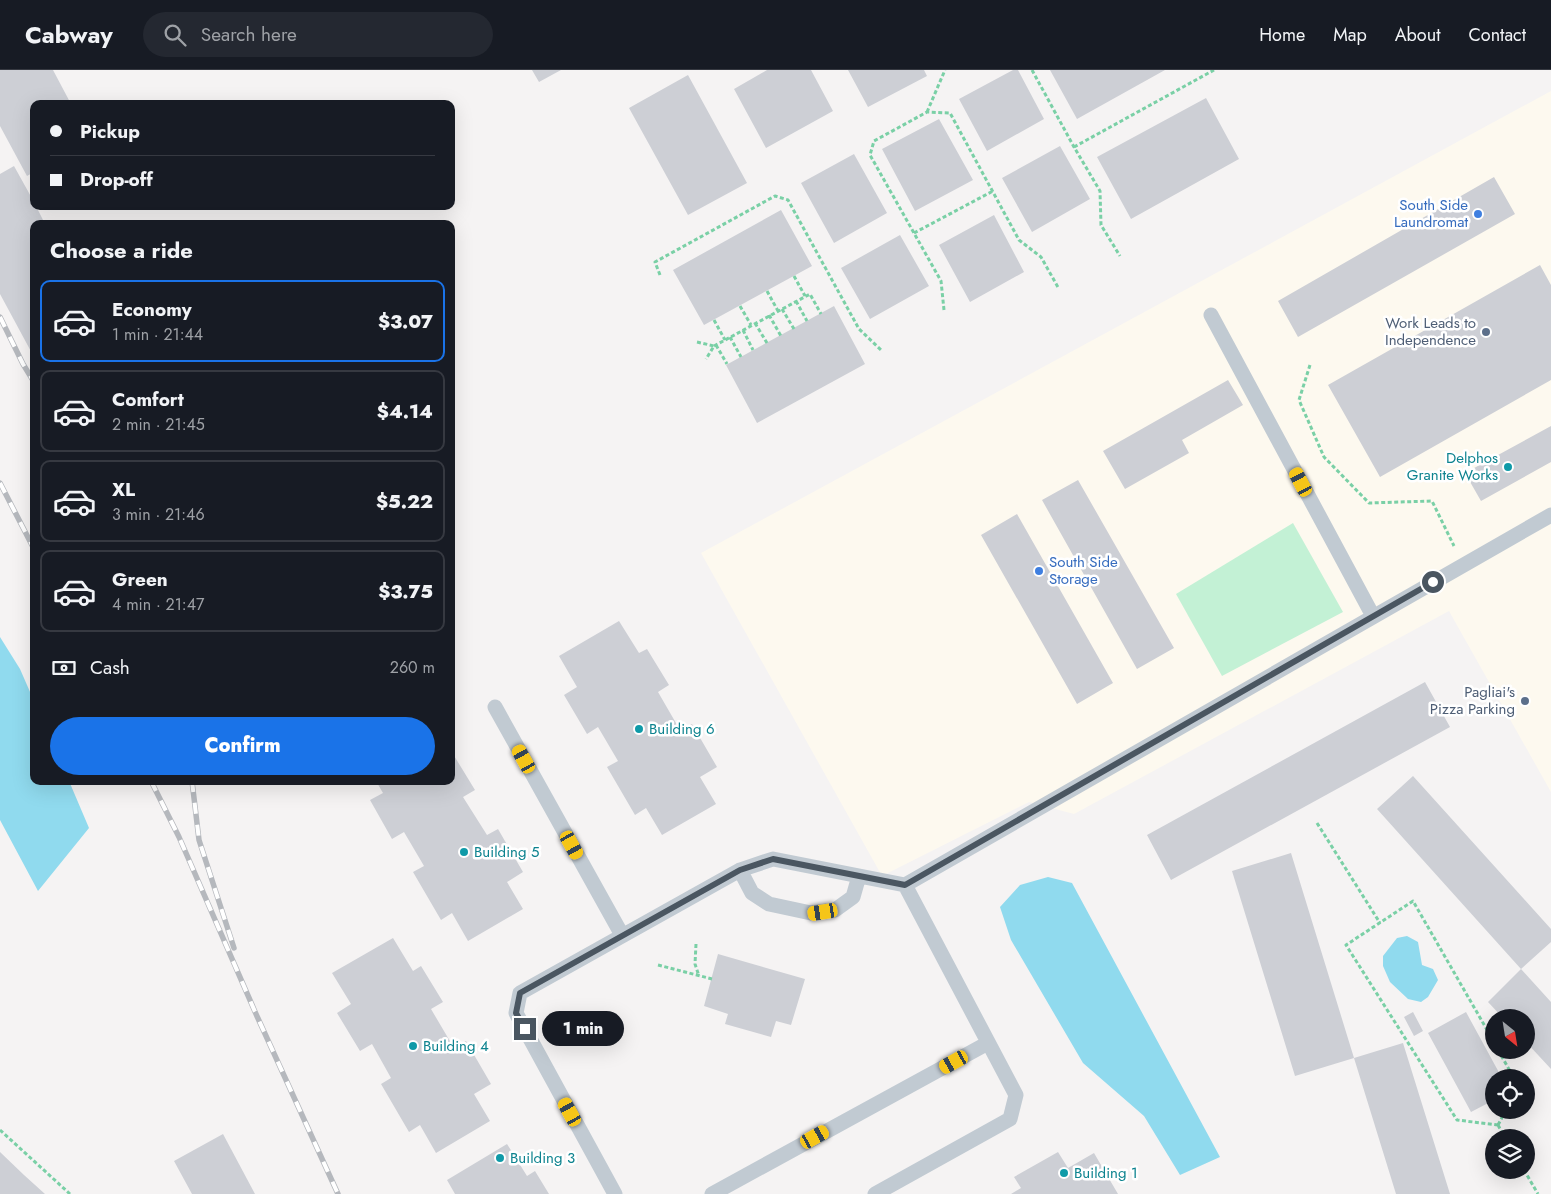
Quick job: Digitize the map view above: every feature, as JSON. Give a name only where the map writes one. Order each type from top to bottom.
[{"type":"lane","points":[[1211,315],[1373,616]]},
{"type":"lane","points":[[615,1194],[516,1013],[520,993],[740,870],[773,859],[905,885],[1551,515]]},
{"type":"lane","points":[[495,707],[622,935]]},
{"type":"lane","points":[[740,870],[752,893],[769,904],[811,914],[835,910],[853,898],[859,876]]},
{"type":"lane","points":[[874,1194],[1010,1119],[1016,1095],[905,885]]},
{"type":"lane","points":[[712,1194],[988,1043]]},
{"type":"path","points":[[927,112],[945,70]]},
{"type":"path","points":[[1032,70],[1100,191],[1101,224],[1120,256]]},
{"type":"path","points":[[1074,147],[1214,70]]},
{"type":"path","points":[[944,310],[941,281],[870,155],[874,141],[927,112],[950,113],[1019,240],[1041,257],[1059,289]]},
{"type":"path","points":[[914,234],[993,191]]},
{"type":"path","points":[[660,275],[655,262],[775,196],[788,200],[858,329],[881,350]]},
{"type":"path","points":[[794,276],[805,296]]},
{"type":"path","points":[[767,291],[794,329]]},
{"type":"path","points":[[706,359],[715,345],[810,294],[821,314]]},
{"type":"path","points":[[796,301],[807,321]]},
{"type":"path","points":[[740,306],[751,325]]},
{"type":"path","points":[[770,315],[781,336]]},
{"type":"path","points":[[714,320],[725,340]]},
{"type":"path","points":[[755,323],[767,343]]},
{"type":"path","points":[[742,330],[753,350]]},
{"type":"path","points":[[730,337],[741,357]]},
{"type":"path","points":[[697,342],[715,345],[727,364]]},
{"type":"path","points":[[1310,365],[1299,400],[1324,457],[1368,503],[1432,501],[1463,565]]},
{"type":"path","points":[[1317,823],[1380,923]]},
{"type":"path","points":[[1485,1026],[1414,902],[1346,945],[1457,1120],[1498,1125]]},
{"type":"path","points":[[696,944],[695,964],[699,976]]},
{"type":"path","points":[[658,965],[712,979]]},
{"type":"path","points":[[1498,1125],[1501,1119]]},
{"type":"path","points":[[1498,1125],[1500,1129]]},
{"type":"path","points":[[0,1130],[70,1194]]},
{"type":"path","points":[[1529,1179],[1538,1194]]},
{"type":"shaded area","points":[[1551,91],[1551,792],[1449,611],[1074,814],[1029,802],[882,876],[701,553]]},
{"type":"green space","points":[[1293,523],[1343,612],[1222,676],[1176,594]]},
{"type":"water","points":[[0,637],[20,669],[30,692],[30,785],[71,785],[89,828],[38,891],[0,820]]},
{"type":"water","points":[[1048,877],[1072,883],[1220,1157],[1180,1175],[1144,1116],[1083,1063],[1011,940],[1000,907],[1020,885]]},
{"type":"water","points":[[1407,936],[1418,942],[1422,965],[1433,969],[1438,980],[1428,997],[1421,1002],[1408,999],[1390,982],[1383,966],[1383,956],[1397,938]]},
{"type":"building","points":[[0,70],[53,70],[69,100],[30,100],[30,174],[27,176],[0,126]]},
{"type":"building","points":[[532,70],[561,70],[539,82]]},
{"type":"building","points":[[767,70],[811,70],[833,111],[766,148],[734,89]]},
{"type":"building","points":[[848,70],[924,70],[927,76],[868,107]]},
{"type":"building","points":[[1013,70],[1018,70],[1044,119],[987,151],[959,99]]},
{"type":"building","points":[[1050,70],[1165,70],[1077,119]]},
{"type":"building","points":[[688,75],[747,183],[688,215],[629,108]]},
{"type":"building","points":[[1206,98],[1239,159],[1131,219],[1097,157]]},
{"type":"building","points":[[939,119],[973,180],[915,211],[882,149]]},
{"type":"building","points":[[1060,146],[1090,199],[1032,232],[1002,178]]},
{"type":"building","points":[[854,154],[887,213],[834,243],[801,183]]},
{"type":"building","points":[[14,166],[30,195],[30,210],[38,210],[43,220],[30,220],[30,350],[0,294],[0,174]]},
{"type":"building","points":[[1494,177],[1515,214],[1298,337],[1278,301]]},
{"type":"building","points":[[781,210],[812,266],[704,325],[673,270]]},
{"type":"building","points":[[994,215],[1024,272],[970,302],[939,245]]},
{"type":"building","points":[[900,235],[929,286],[870,319],[841,268]]},
{"type":"building","name":"Work Leads to Independence","points":[[1540,265],[1551,285],[1551,380],[1380,477],[1328,385]]},
{"type":"building","points":[[834,306],[865,364],[757,423],[726,365]]},
{"type":"building","points":[[1228,380],[1243,405],[1182,440],[1189,453],[1125,489],[1103,451]]},
{"type":"building","name":"Delphos Granite Works","points":[[1551,426],[1551,462],[1481,501],[1465,473]]},
{"type":"building","points":[[1078,480],[1174,648],[1137,669],[1042,500]]},
{"type":"building","points":[[1017,514],[1113,683],[1077,704],[981,535]]},
{"type":"building","name":"Building 6","points":[[619,621],[639,653],[647,649],[669,685],[658,692],[680,730],[692,724],[717,767],[700,777],[716,804],[662,835],[646,808],[635,815],[607,767],[618,761],[598,727],[587,734],[564,695],[577,687],[559,656]]},
{"type":"building","points":[[1425,682],[1450,727],[1171,880],[1147,835]]},
{"type":"building","name":"Building 5","points":[[455,757],[475,790],[463,797],[487,835],[498,829],[523,872],[507,882],[523,909],[468,941],[452,913],[441,920],[413,872],[424,866],[404,832],[392,839],[370,800],[383,793],[378,785],[455,785]]},
{"type":"building","points":[[1413,776],[1551,929],[1551,942],[1521,969],[1377,809]]},
{"type":"building","points":[[1291,853],[1354,1058],[1295,1076],[1232,871]]},
{"type":"building","name":"Building 4","points":[[393,938],[413,971],[421,966],[443,1002],[431,1009],[454,1048],[466,1041],[491,1084],[474,1094],[490,1121],[436,1153],[420,1125],[409,1132],[381,1084],[391,1078],[372,1044],[360,1051],[337,1013],[351,1004],[332,973]]},
{"type":"building","points":[[718,954],[805,979],[791,1025],[776,1021],[771,1037],[725,1024],[728,1014],[704,1006]]},
{"type":"building","points":[[1521,969],[1551,1002],[1551,1069],[1535,1052],[1535,1009],[1495,1009],[1488,1002]]},
{"type":"building","points":[[1413,1012],[1423,1031],[1414,1036],[1404,1017]]},
{"type":"building","points":[[1466,1012],[1485,1047],[1485,1059],[1492,1059],[1497,1069],[1485,1069],[1485,1105],[1471,1112],[1428,1033]]},
{"type":"building","points":[[1403,1043],[1450,1194],[1396,1194],[1354,1058]]},
{"type":"building","points":[[223,1134],[255,1194],[192,1194],[174,1161]]},
{"type":"building","name":"Building 3","points":[[507,1144],[527,1176],[535,1171],[549,1194],[455,1194],[447,1180]]},
{"type":"building","points":[[0,1152],[24,1175],[45,1194],[0,1194]]},
{"type":"building","name":"Building 1","points":[[1058,1152],[1068,1168],[1094,1153],[1118,1194],[1011,1194],[1021,1188],[1014,1177]]},
{"type":"railway","points":[[0,317],[30,375]]},
{"type":"railway","points":[[0,483],[30,541]]},
{"type":"railway","points":[[153,785],[179,837],[256,1014],[338,1194]]},
{"type":"railway","points":[[192,785],[199,840],[234,948]]},
{"type":"place","name":"South Side Laundromat","points":[[1478,214]]},
{"type":"place","name":"Work Leads to Independence","points":[[1486,332]]},
{"type":"place","name":"Delphos Granite Works","points":[[1508,467]]},
{"type":"place","name":"South Side Storage","points":[[1039,571]]},
{"type":"place","name":"Pagliai's Pizza Parking","points":[[1525,701]]},
{"type":"place","name":"Building 6","points":[[639,729]]},
{"type":"place","name":"Building 5","points":[[464,852]]},
{"type":"place","name":"Building 4","points":[[413,1046]]},
{"type":"place","name":"Building 3","points":[[500,1158]]},
{"type":"place","name":"Building 1","points":[[1064,1173]]},
{"type":"route","points":[[525,1029],[516,1013],[520,993],[740,870],[773,859],[905,885],[1433,582]]}]
